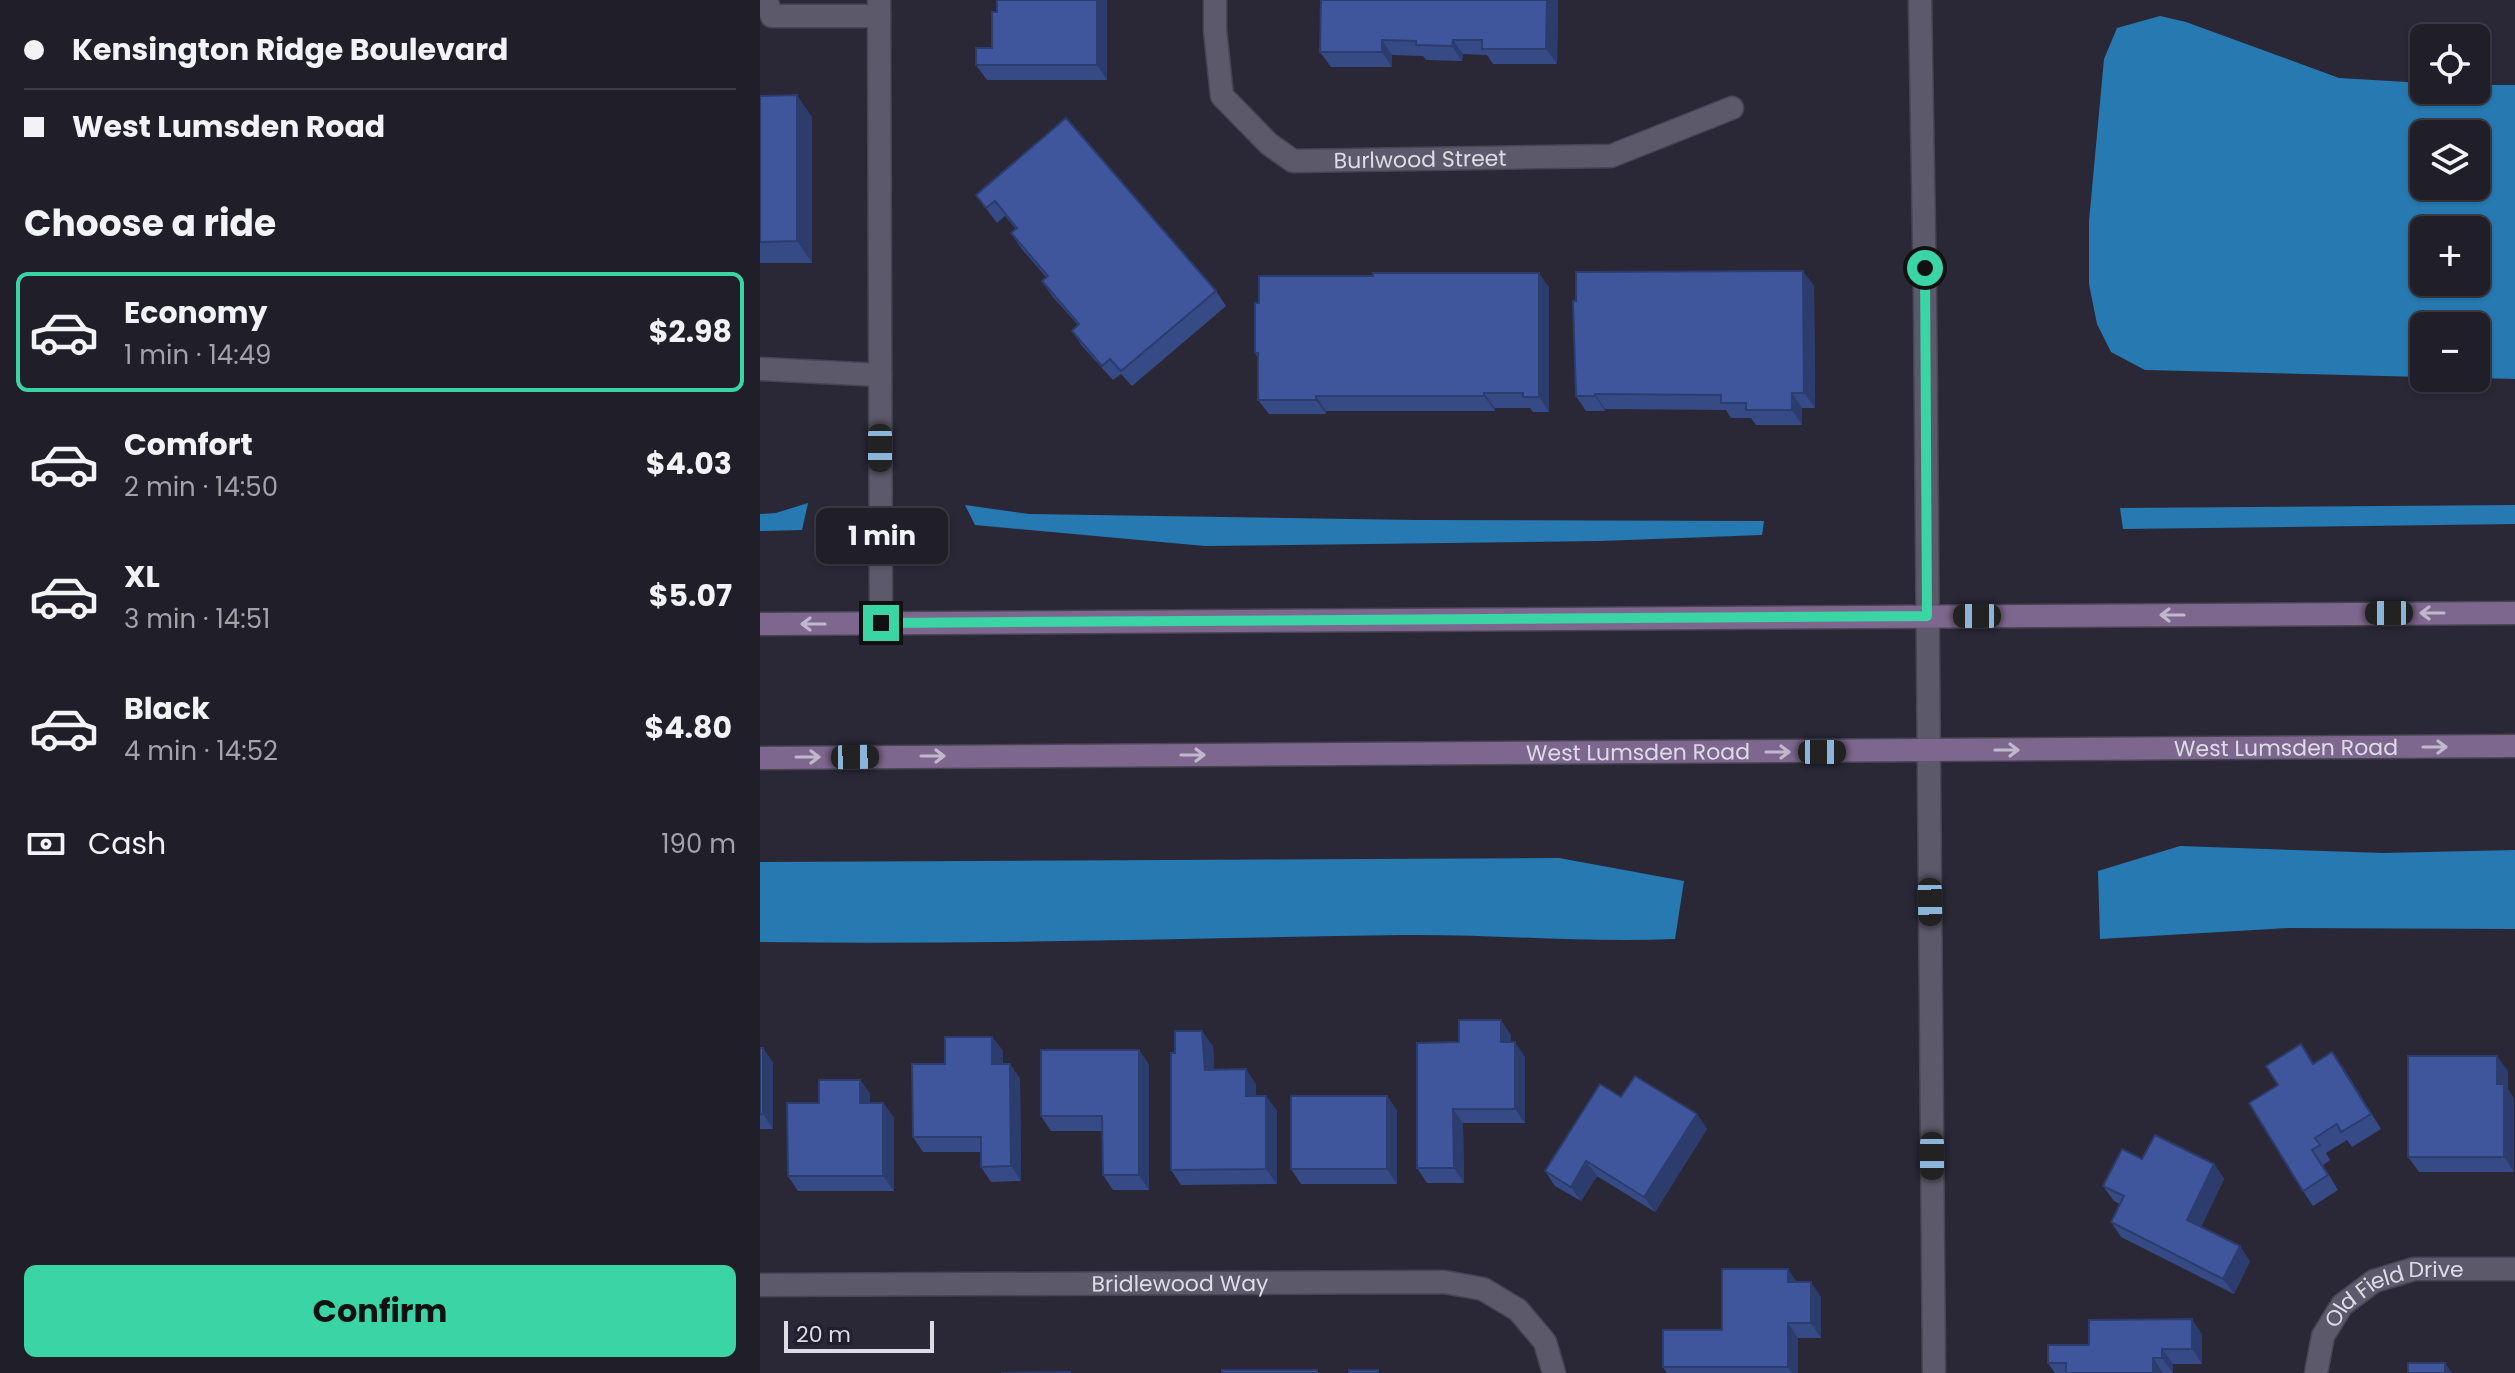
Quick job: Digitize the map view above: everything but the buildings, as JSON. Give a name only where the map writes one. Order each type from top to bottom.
[{"type":"main road","points":[[760,624],[2515,613]]},
{"type":"main road","name":"West Lumsden Road","points":[[760,758],[2515,746]]},
{"type":"street","points":[[766,0],[772,16],[879,8],[881,623]]},
{"type":"street","name":"Burlwood Street","points":[[1215,0],[1222,96],[1269,144],[1293,161],[1611,156],[1732,108]]},
{"type":"street","points":[[1920,0],[1934,1373]]},
{"type":"street","points":[[760,369],[880,375]]},
{"type":"street","name":"Old Field Drive","points":[[2316,1373],[2323,1336],[2342,1305],[2374,1281],[2414,1269],[2515,1269]]},
{"type":"street","name":"Bridlewood Way","points":[[760,1285],[1444,1282],[1483,1289],[1518,1310],[1545,1342],[1554,1373]]},
{"type":"water","points":[[2160,16],[2186,22],[2339,78],[2410,82],[2410,104],[2490,104],[2490,85],[2515,85],[2515,379],[2490,378],[2490,312],[2410,312],[2410,377],[2145,370],[2111,352],[2097,324],[2089,284],[2089,221],[2104,59],[2117,28]]},
{"type":"water","points":[[808,503],[802,530],[760,531],[760,514],[776,513]]},
{"type":"water","points":[[965,505],[1029,514],[1764,521],[1762,535],[1600,541],[1205,546],[975,525]]},
{"type":"water","points":[[2515,505],[2515,524],[2123,529],[2120,508]]},
{"type":"water","points":[[2180,846],[2383,853],[2515,850],[2515,929],[2290,928],[2100,939],[2098,871]]},
{"type":"water","points":[[1559,858],[1684,881],[1675,939],[1402,935],[1001,942],[760,942],[760,862]]},
{"type":"route","points":[[881,623],[1927,616],[1925,268]]}]
